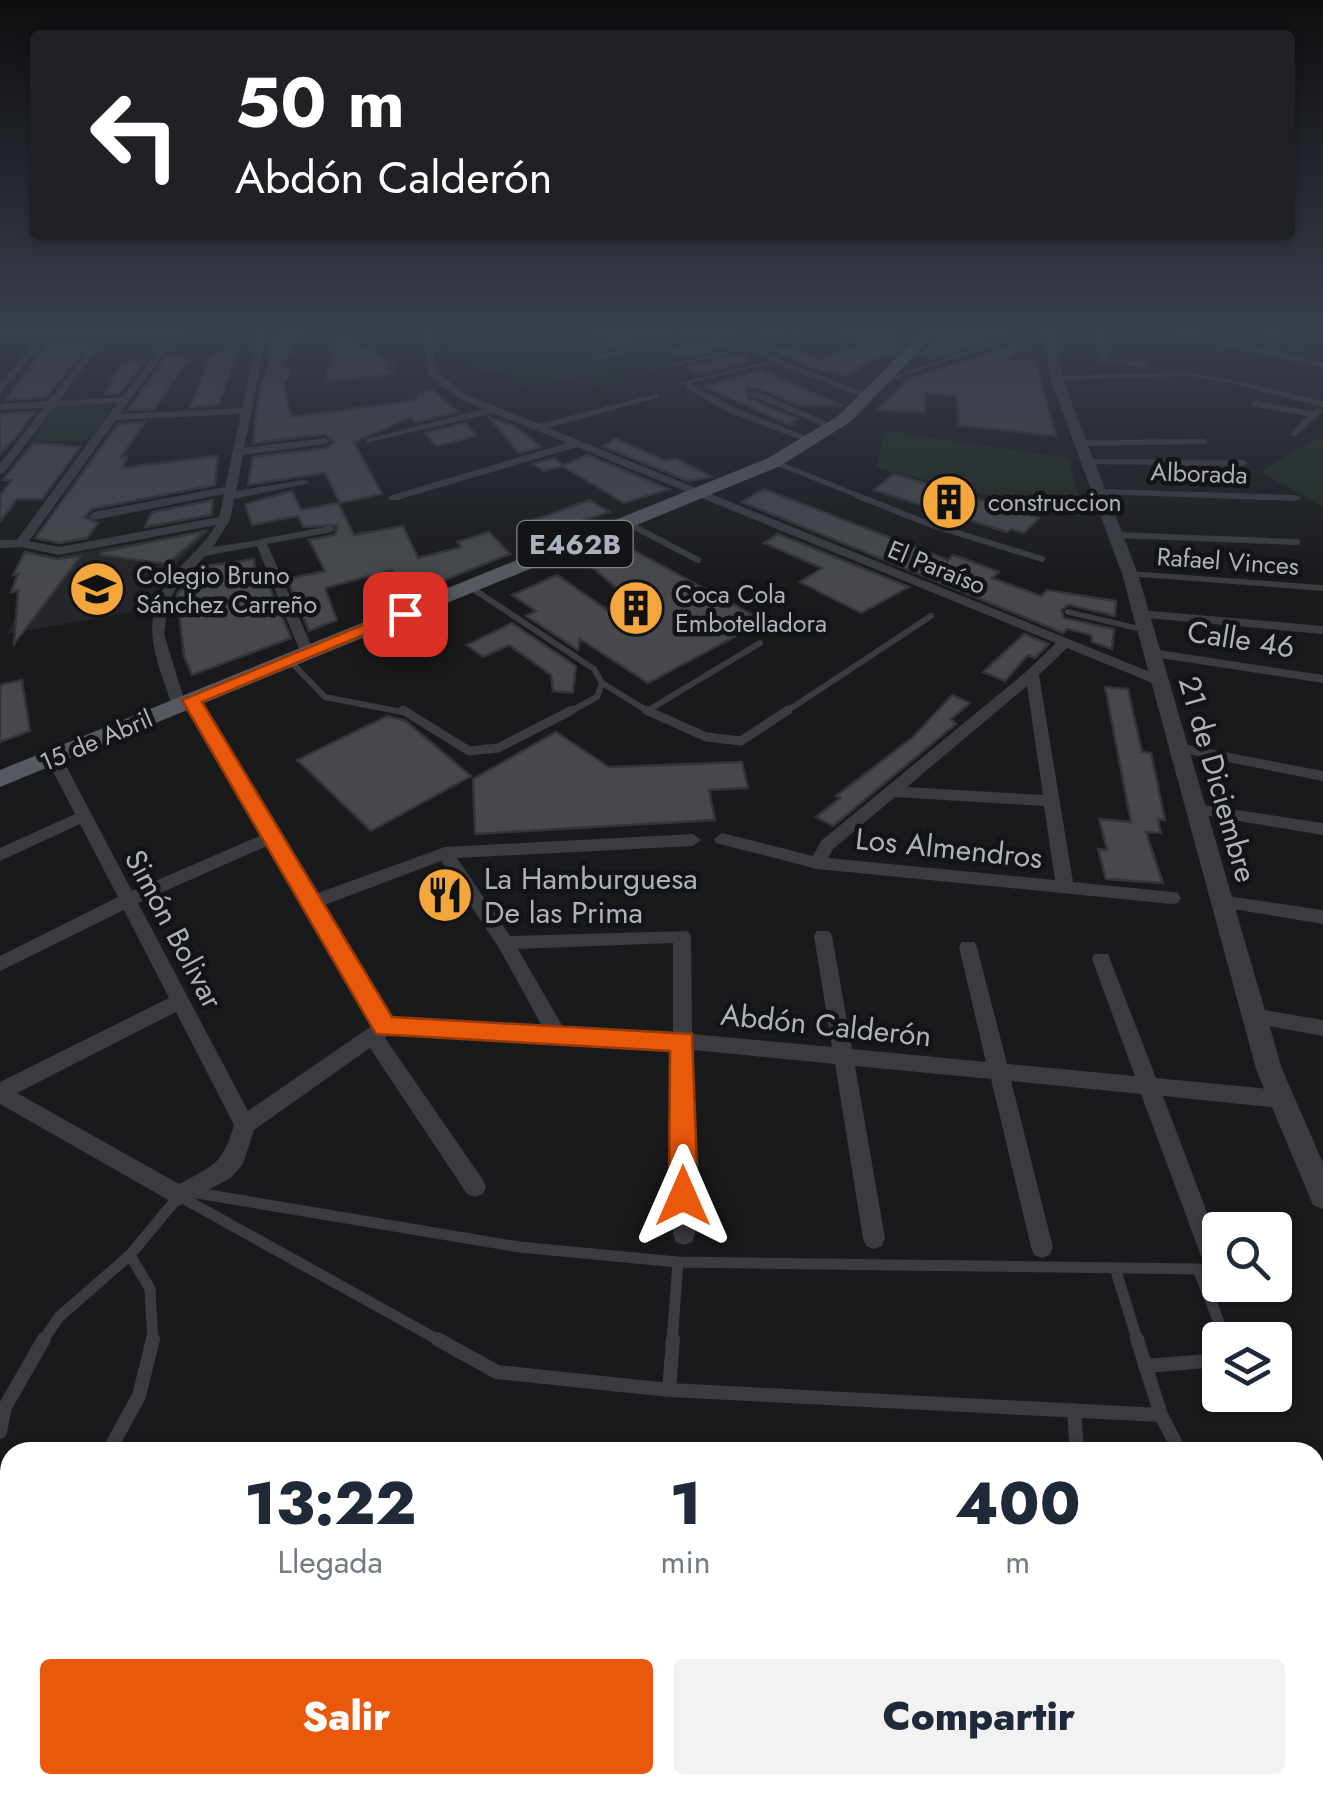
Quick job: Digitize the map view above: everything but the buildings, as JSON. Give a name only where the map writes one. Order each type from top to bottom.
[{"type":"main road","name":"15 de Abril","points":[[0,780],[698,495],[813,441],[851,412]]},
{"type":"street","points":[[0,471],[46,412]]},
{"type":"street","points":[[21,543],[116,412]]},
{"type":"street","points":[[112,417],[232,412]]},
{"type":"street","points":[[247,412],[224,520],[201,553],[172,583],[156,609],[158,640],[185,702],[272,836],[379,1033],[474,1187]]},
{"type":"street","points":[[370,441],[485,412]]},
{"type":"street","name":"El Paraíso","points":[[501,412],[1160,681]]},
{"type":"street","points":[[540,428],[597,412]]},
{"type":"street","points":[[736,412],[813,441]]},
{"type":"street","points":[[797,412],[834,427]]},
{"type":"street","name":"21 de Diciembre","points":[[1069,412],[1130,574],[1253,1016],[1280,1099],[1314,1161],[1323,1196]]},
{"type":"street","points":[[1295,434],[1317,412]]},
{"type":"street","points":[[238,452],[325,441]]},
{"type":"street","points":[[1081,443],[1203,442]]},
{"type":"street","points":[[393,498],[579,444]]},
{"type":"street","points":[[1089,462],[1244,464]]},
{"type":"street","points":[[94,516],[304,483]]},
{"type":"street","name":"Alborada","points":[[1101,492],[1296,498]]},
{"type":"street","points":[[0,544],[21,543],[59,551],[224,520]]},
{"type":"street","points":[[201,553],[262,542],[299,657]]},
{"type":"street","name":"Rafael Vinces","points":[[1130,574],[1323,588]]},
{"type":"street","points":[[1068,612],[1143,622],[1323,630]]},
{"type":"street","points":[[817,864],[827,845],[1064,643]]},
{"type":"street","name":"Calle 46","points":[[1152,653],[1323,679]]},
{"type":"street","points":[[1032,674],[1065,887]]},
{"type":"street","points":[[1178,748],[1323,776]]},
{"type":"street","name":"Simón Bolivar","points":[[54,758],[245,1125]]},
{"type":"street","points":[[892,791],[1052,801]]},
{"type":"street","points":[[1196,809],[1323,828]]},
{"type":"street","points":[[0,856],[84,816]]},
{"type":"street","points":[[0,964],[128,900],[272,836]]},
{"type":"street","name":"Los Almendros","points":[[722,839],[817,864],[1172,898]]},
{"type":"street","points":[[311,903],[445,854],[693,840]]},
{"type":"street","points":[[445,854],[505,943],[557,1035]]},
{"type":"street","points":[[1221,902],[1323,917]]},
{"type":"street","points":[[505,943],[682,936],[684,1234]]},
{"type":"street","points":[[823,936],[874,1238]]},
{"type":"street","points":[[968,947],[1042,1247]]},
{"type":"street","points":[[1100,959],[1202,1227]]},
{"type":"street","points":[[1,1095],[180,1001]]},
{"type":"street","points":[[1253,1016],[1323,1028]]},
{"type":"street","points":[[1,1095],[184,1194],[224,1170],[235,1157],[245,1125],[379,1033]]},
{"type":"street","name":"Abdón Calderón","points":[[379,1033],[682,1041],[1280,1099]]},
{"type":"lane","points":[[774,462],[929,524],[1042,559]]},
{"type":"lane","points":[[628,523],[698,560]]},
{"type":"lane","points":[[262,542],[332,529]]},
{"type":"lane","points":[[1116,535],[1297,542]]},
{"type":"lane","points":[[470,587],[594,670],[602,683],[647,711],[724,743],[741,741],[931,616]]},
{"type":"lane","points":[[647,711],[760,643]]},
{"type":"lane","points":[[299,657],[325,697],[403,710],[469,751],[498,748],[565,716],[597,697],[602,683]]},
{"type":"lane","points":[[0,1432],[6,1407],[28,1362],[59,1317],[130,1255],[184,1194]]},
{"type":"lane","points":[[184,1194],[520,1247],[678,1262],[1198,1269],[1219,1322]]},
{"type":"lane","points":[[184,1194],[497,1372],[669,1390],[1161,1416]]},
{"type":"lane","points":[[115,1442],[146,1372],[156,1327],[150,1288],[130,1255]]},
{"type":"lane","points":[[669,1390],[678,1262]]},
{"type":"lane","points":[[1115,1268],[1161,1416],[1175,1442]]},
{"type":"lane","points":[[1146,1366],[1202,1361]]},
{"type":"lane","points":[[1074,1410],[1076,1442]]},
{"type":"shaded area","points":[[51,412],[109,412],[89,441],[32,441]]},
{"type":"shaded area","points":[[886,431],[1068,458],[1085,518],[876,468]]},
{"type":"shaded area","points":[[1317,438],[1323,439],[1323,507],[1260,472]]},
{"type":"shaded area","name":"Colegio Bruno Sánchez Carreño","points":[[211,530],[176,564],[146,610],[6,634],[59,556]]},
{"type":"place","name":"construccion","points":[[949,502]]},
{"type":"place","name":"Colegio Bruno Sánchez Carreño","points":[[97,589]]},
{"type":"place","name":"Coca Cola Embotelladora","points":[[636,608]]},
{"type":"place","name":"La Hamburguesa De las Prima","points":[[445,895]]},
{"type":"route","points":[[405,614],[191,700],[385,1027],[682,1041],[683,1196]]}]
